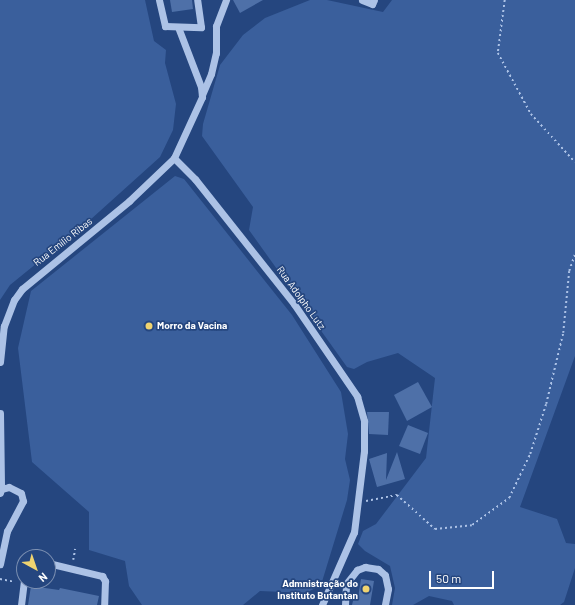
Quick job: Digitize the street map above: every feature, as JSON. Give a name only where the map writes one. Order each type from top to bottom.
[{"type":"street","points":[[159,0],[165,26],[201,27],[197,0]]},
{"type":"street","points":[[174,158],[211,74],[216,53],[216,26],[226,0]]},
{"type":"street","points":[[362,0],[372,4],[374,0]]},
{"type":"street","points":[[178,27],[201,86],[202,97]]},
{"type":"street","name":"Rua Emílio Ribas","points":[[0,362],[4,326],[22,289],[129,201],[174,158]]},
{"type":"street","name":"Rua Adolpho Lutz","points":[[174,158],[195,179],[252,249],[357,396],[364,421],[358,503],[354,532],[322,605]]},
{"type":"street","points":[[0,413],[0,491],[9,487],[21,493],[22,501],[3,531],[0,564]]},
{"type":"street","points":[[56,565],[98,574],[104,578],[104,605]]},
{"type":"street","points":[[345,605],[346,584],[357,570],[365,567],[378,569],[385,575],[388,589],[385,605]]},
{"type":"street","points":[[21,605],[23,589]]},
{"type":"path","points":[[505,0],[498,53],[531,114],[575,162]]},
{"type":"path","points":[[358,503],[397,495],[435,528],[472,525],[509,498],[530,454],[546,404],[563,334],[569,271],[575,254]]},
{"type":"path","points":[[72,568],[75,549]]},
{"type":"path","points":[[0,579],[16,581]]},
{"type":"shaded area","points":[[0,0],[145,0],[154,41],[166,50],[165,63],[176,104],[173,130],[160,157],[90,220],[10,285],[0,300]]},
{"type":"shaded area","points":[[310,0],[327,0],[383,12],[392,0],[575,0],[575,356],[520,507],[557,519],[566,543],[575,544],[575,568],[564,602],[560,605],[454,605],[452,601],[429,596],[413,605],[392,605],[395,588],[390,566],[365,551],[358,544],[363,531],[376,524],[426,458],[435,378],[398,353],[367,362],[354,369],[347,367],[249,230],[253,207],[202,136],[203,124],[220,65],[243,35],[265,18]]},
{"type":"shaded area","points":[[175,176],[184,179],[292,315],[341,392],[348,434],[345,459],[350,480],[347,500],[321,585],[306,593],[260,591],[243,605],[142,605],[129,586],[125,561],[89,550],[89,512],[32,462],[18,348],[31,291]]},
{"type":"building","points":[[170,0],[192,0],[193,9],[172,12]]},
{"type":"building","points":[[233,0],[263,0],[240,13]]},
{"type":"building","points":[[418,382],[432,407],[407,421],[394,395]]},
{"type":"building","points":[[367,412],[389,412],[388,435],[369,434]]},
{"type":"building","points":[[408,425],[428,433],[420,454],[399,446]]},
{"type":"building","points":[[397,452],[405,479],[377,487],[369,459],[387,453],[386,480]]},
{"type":"building","name":"Admnistração do Instituto Butantan","points":[[361,579],[374,581],[370,605],[352,605],[354,597],[358,598]]},
{"type":"building","points":[[60,588],[99,596],[97,605],[28,605],[31,589],[59,590]]},
{"type":"place","name":"Morro da Vacina","points":[[149,326]]},
{"type":"place","name":"Admnistração do Instituto Butantan","points":[[366,589]]}]
